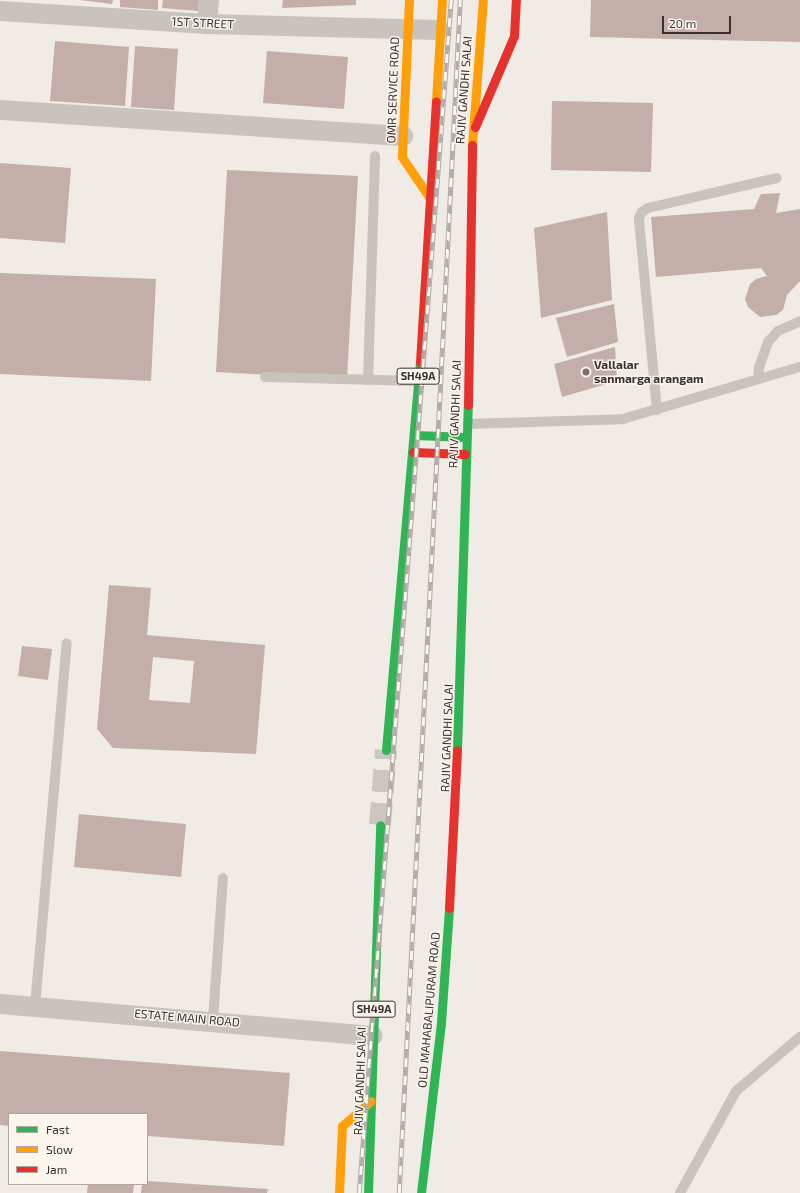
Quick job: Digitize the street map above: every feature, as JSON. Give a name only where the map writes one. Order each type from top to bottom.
[{"type":"main road","name":"OMR SERVICE ROAD","points":[[409,0],[402,157],[429,196]]},
{"type":"main road","name":"SH49A","points":[[386,750],[415,435],[442,0]]},
{"type":"main road","name":"RAJIV GANDHI SALAI","points":[[422,1193],[441,1023],[455,829],[465,454],[468,424],[473,132],[483,0]]},
{"type":"main road","points":[[473,132],[514,36],[516,0]]},
{"type":"main road","points":[[415,435],[466,437]]},
{"type":"main road","points":[[413,452],[465,454]]},
{"type":"main road","name":"RAJIV GANDHI SALAI","points":[[368,1193],[380,825]]},
{"type":"main road","points":[[339,1193],[342,1126],[371,1101]]},
{"type":"street","points":[[207,24],[210,0]]},
{"type":"street","name":"1ST STREET","points":[[0,11],[207,24],[440,30]]},
{"type":"street","points":[[0,110],[403,136]]},
{"type":"street","name":"ESTATE MAIN ROAD","points":[[0,1004],[213,1020],[373,1036]]},
{"type":"lane","points":[[368,380],[375,156]]},
{"type":"lane","points":[[657,410],[639,218],[642,212],[648,208],[777,178]]},
{"type":"lane","points":[[758,379],[759,367],[768,342],[778,331],[800,321]]},
{"type":"lane","points":[[468,424],[623,419],[800,366]]},
{"type":"lane","points":[[265,377],[418,381]]},
{"type":"lane","points":[[35,1006],[67,643]]},
{"type":"lane","points":[[213,1020],[222,878]]},
{"type":"lane","points":[[680,1193],[736,1091],[800,1037]]},
{"type":"building","points":[[80,0],[113,0],[112,4]]},
{"type":"building","points":[[120,0],[158,0],[158,10],[120,7]]},
{"type":"building","points":[[163,0],[199,0],[198,11],[162,8]]},
{"type":"building","points":[[283,0],[356,0],[356,5],[282,8]]},
{"type":"building","points":[[591,0],[800,0],[800,42],[590,37]]},
{"type":"building","points":[[55,41],[129,47],[125,106],[50,101]]},
{"type":"building","points":[[135,46],[178,49],[174,110],[131,107]]},
{"type":"building","points":[[267,51],[348,57],[344,109],[263,103]]},
{"type":"building","points":[[552,101],[653,103],[651,172],[551,170]]},
{"type":"building","points":[[0,163],[71,168],[65,243],[0,238]]},
{"type":"building","points":[[227,170],[358,176],[347,379],[216,372]]},
{"type":"building","points":[[780,193],[776,213],[800,209],[800,281],[787,295],[783,310],[776,315],[760,317],[748,307],[745,299],[750,284],[756,279],[767,276],[761,268],[656,277],[651,217],[754,209],[761,194]]},
{"type":"building","points":[[607,212],[612,300],[541,318],[534,228]]},
{"type":"building","points":[[0,273],[156,279],[151,381],[0,374]]},
{"type":"building","points":[[614,304],[618,342],[567,357],[556,318]]},
{"type":"building","name":"Vallalar sanmarga arangam","points":[[615,347],[617,381],[562,397],[554,364]]},
{"type":"building","points":[[109,585],[151,588],[147,635],[265,645],[256,754],[113,748],[97,729]],"holes":[[[153,657],[194,661],[190,703],[149,700]]]},
{"type":"building","points":[[22,646],[52,649],[48,680],[18,676]]},
{"type":"building","points":[[79,814],[186,824],[181,877],[74,867]]},
{"type":"building","points":[[0,1051],[290,1073],[284,1146],[148,1136],[148,1113],[8,1113],[8,1126],[0,1125]]},
{"type":"building","points":[[148,1181],[268,1189],[267,1193],[141,1193],[142,1185],[148,1185]]},
{"type":"building","points":[[88,1185],[134,1185],[133,1193],[87,1193]]},
{"type":"tunnel","points":[[380,825],[386,750]]},
{"type":"railway","points":[[359,1193],[451,0]]},
{"type":"railway","points":[[399,1193],[460,0]]},
{"type":"traffic: fast","points":[[386,750],[420,362]]},
{"type":"traffic: fast","points":[[457,750],[468,405]]},
{"type":"traffic: fast","points":[[415,435],[466,437]]},
{"type":"traffic: fast","points":[[368,1193],[380,825]]},
{"type":"traffic: fast","points":[[421,1193],[441,1023],[449,908]]},
{"type":"traffic: slow","points":[[409,0],[402,157],[429,197]]},
{"type":"traffic: slow","points":[[436,101],[442,0]]},
{"type":"traffic: slow","points":[[472,145],[483,0]]},
{"type":"traffic: slow","points":[[339,1193],[342,1126],[371,1101]]},
{"type":"traffic: jam","points":[[475,127],[514,36],[516,0]]},
{"type":"traffic: jam","points":[[420,362],[436,101]]},
{"type":"traffic: jam","points":[[468,405],[472,145]]},
{"type":"traffic: jam","points":[[413,452],[465,454]]},
{"type":"traffic: jam","points":[[449,908],[457,750]]},
{"type":"place","name":"Vallalar sanmarga arangam","points":[[586,372]]}]
